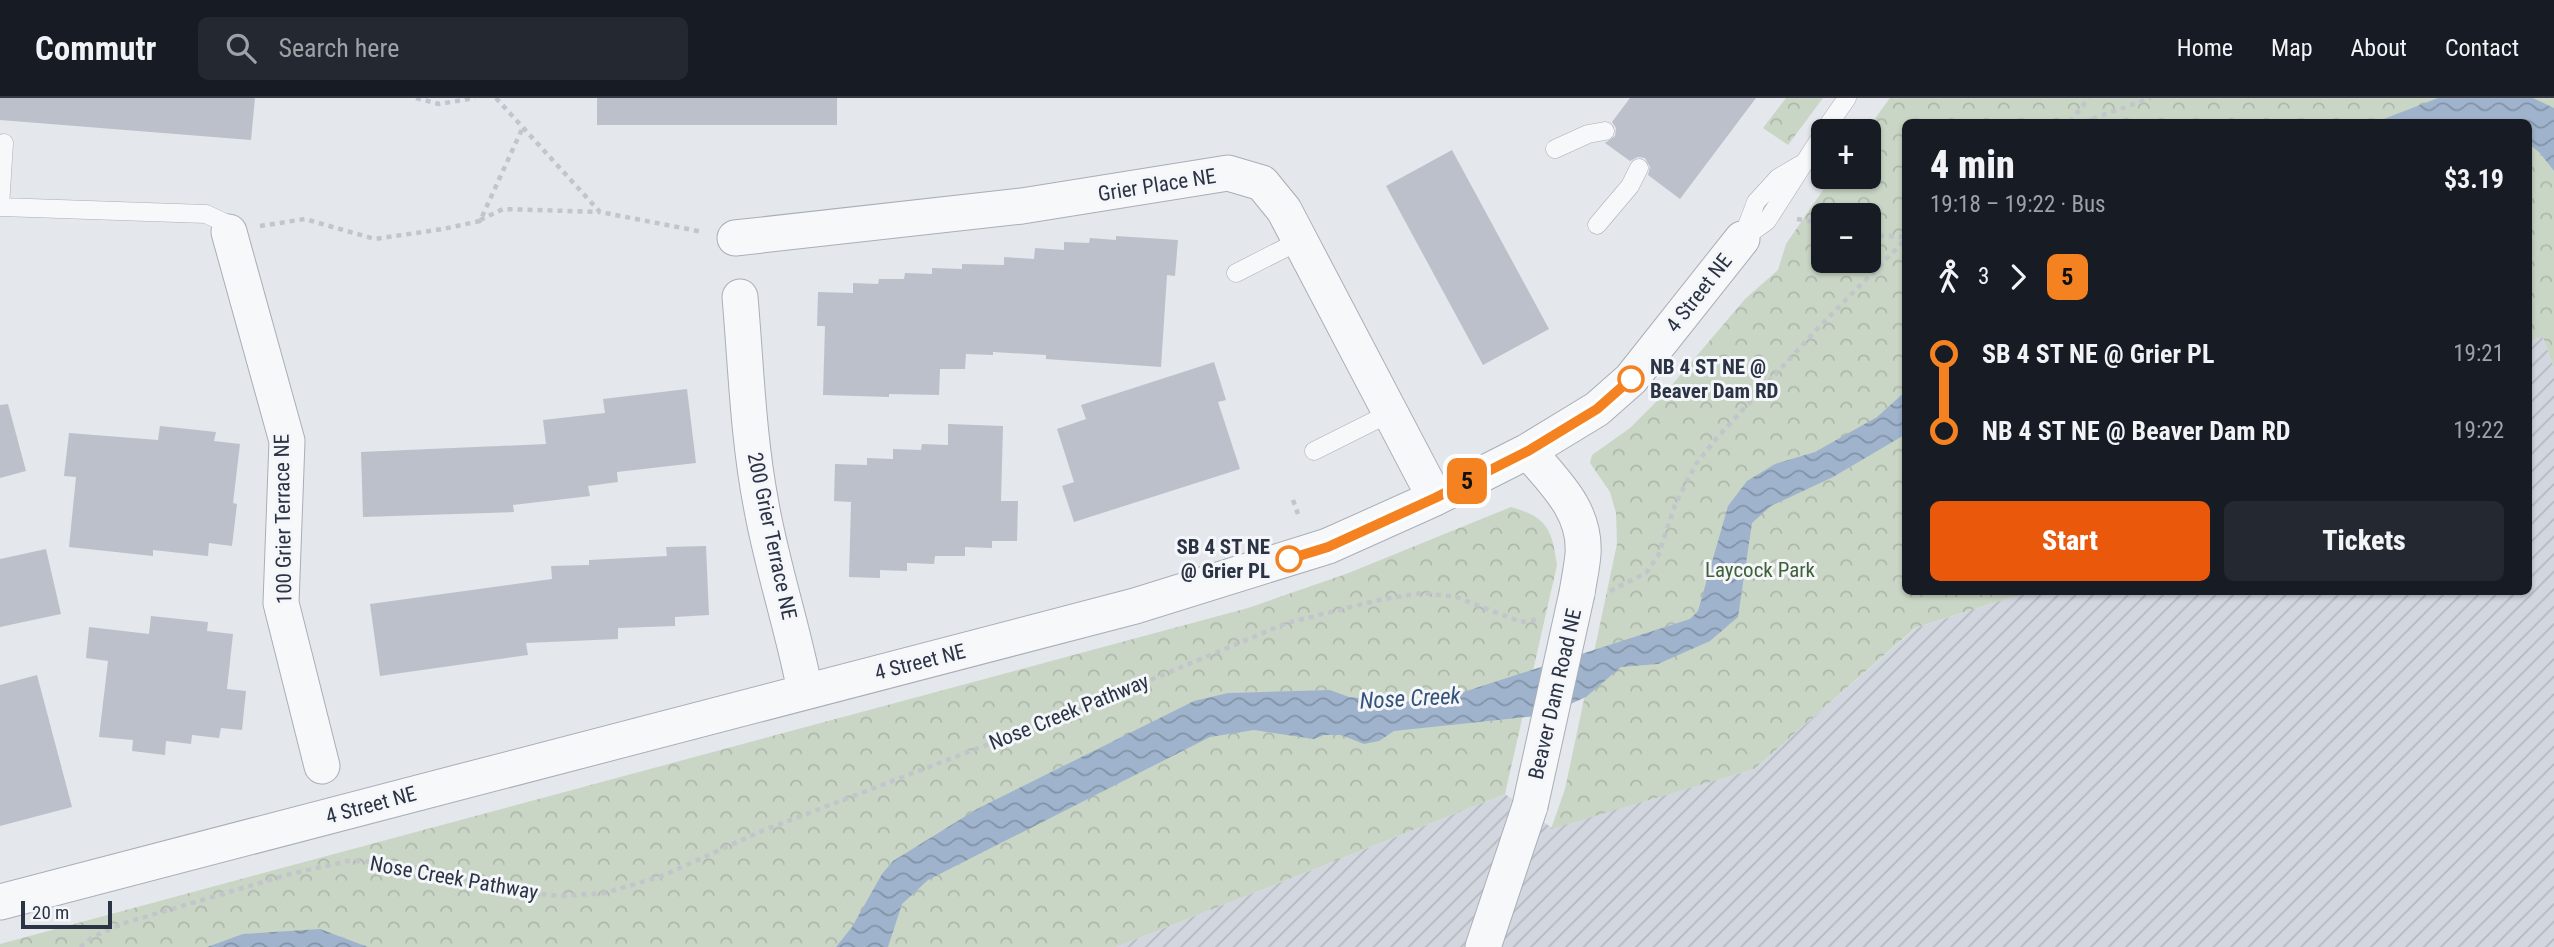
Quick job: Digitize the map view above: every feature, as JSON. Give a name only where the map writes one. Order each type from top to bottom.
[{"type":"street","name":"Grier Place NE","points":[[735,238],[1022,206],[1228,173],[1262,183],[1284,210],[1435,498]]},
{"type":"street","name":"100 Grier Terrace NE","points":[[227,228],[286,440],[281,603],[322,766]]},
{"type":"street","name":"4 Street NE","points":[[0,902],[974,649],[1227,579],[1328,547],[1435,498],[1528,451],[1597,409],[1631,379],[1742,239]]},
{"type":"street","name":"200 Grier Terrace NE","points":[[740,297],[752,450],[761,507],[796,640],[805,691]]},
{"type":"street","name":"Beaver Dam Road NE","points":[[1483,947],[1530,806],[1589,594],[1581,523],[1570,501],[1528,451]]},
{"type":"lane","name":"4 Street NE","points":[[1833,119],[1847,98]]},
{"type":"lane","points":[[1555,149],[1587,134],[1605,131]]},
{"type":"lane","points":[[4,143],[1,207],[206,214],[227,228]]},
{"type":"lane","name":"4 Street NE","points":[[1742,239],[1767,221],[1791,187],[1811,151]]},
{"type":"lane","points":[[1597,225],[1630,186],[1639,169]]},
{"type":"lane","points":[[1236,273],[1299,241]]},
{"type":"lane","points":[[1314,451],[1390,413]]},
{"type":"path","points":[[416,98],[439,104],[474,98]]},
{"type":"path","points":[[496,98],[600,212]]},
{"type":"path","points":[[2072,119],[2089,98]]},
{"type":"path","points":[[2092,119],[2151,98]]},
{"type":"path","points":[[480,221],[523,127]]},
{"type":"path","points":[[227,228],[261,227],[305,219],[374,239],[480,221],[503,209],[600,212],[735,238]]},
{"type":"path","points":[[1789,216],[1811,221]]},
{"type":"path","points":[[1881,236],[1902,238]]},
{"type":"path","points":[[1589,594],[1625,586],[1646,573],[1658,556],[1675,505],[1696,464],[1820,326],[1902,242]]},
{"type":"path","points":[[1293,500],[1298,514]]},
{"type":"path","name":"Nose Creek Pathway","points":[[80,947],[93,937],[121,924],[290,874],[348,861],[391,862],[522,892],[560,896],[605,893],[662,876],[762,831],[1088,706],[1287,622],[1383,599],[1423,593],[1456,597],[1521,622],[1539,620],[1551,615]]},
{"type":"shaded area","points":[[2543,337],[2554,369],[2554,947],[1116,947],[1505,794],[1552,828],[1754,769],[1916,628],[2018,595],[2532,595],[2532,340]]},
{"type":"green space","points":[[1786,98],[1823,98],[1788,145],[1763,128]]},
{"type":"green space","name":"Laycock Park","points":[[1890,98],[2554,98],[2554,369],[2543,337],[2532,340],[2532,119],[1902,119],[1902,595],[2018,595],[1915,628],[1754,769],[1551,829],[1565,789],[1617,544],[1616,513],[1610,492],[1590,463],[1592,455],[1630,428],[1666,392],[1745,299],[1778,270],[1786,244],[1811,208],[1811,273],[1881,273],[1881,203],[1814,203],[1824,189],[1881,189],[1881,119],[1875,119]]},
{"type":"green space","points":[[1511,507],[1533,515],[1546,526],[1553,542],[1557,565],[1505,794],[1116,947],[0,947],[0,944],[1248,608],[1346,574]]},
{"type":"water","points":[[2438,98],[2533,98],[2554,108],[2554,171],[2532,146],[2532,119],[2384,119]]},
{"type":"water","points":[[1902,395],[1902,436],[1833,477],[1771,506],[1752,523],[1738,617],[1710,641],[1658,664],[1621,667],[1586,697],[1546,715],[1394,731],[1379,741],[1364,744],[1341,735],[1324,735],[1314,739],[1254,730],[1210,737],[928,880],[902,904],[888,947],[836,947],[852,927],[882,874],[893,861],[977,809],[1194,701],[1228,693],[1330,690],[1349,697],[1405,702],[1448,697],[1690,619],[1698,611],[1728,506],[1747,481],[1775,464],[1815,452],[1877,417]]},
{"type":"water","points":[[320,929],[368,947],[207,947],[243,934]]},
{"type":"building","points":[[0,98],[255,98],[251,140],[0,120]]},
{"type":"building","points":[[597,98],[837,98],[837,125],[597,125]]},
{"type":"building","points":[[1630,98],[1756,98],[1680,199],[1648,175],[1650,167],[1645,158],[1638,157],[1630,161],[1605,143],[1615,136],[1616,128],[1612,122]]},
{"type":"building","points":[[1452,150],[1549,329],[1483,365],[1386,186]]},
{"type":"building","points":[[1116,236],[1178,240],[1175,276],[1167,275],[1161,367],[1046,359],[1046,355],[993,352],[993,355],[966,354],[965,369],[940,369],[939,395],[823,395],[825,326],[817,326],[818,292],[853,293],[853,283],[878,284],[879,279],[904,279],[905,273],[932,274],[932,268],[962,269],[962,264],[1004,265],[1004,257],[1034,259],[1035,248],[1064,250],[1064,242],[1089,243],[1090,238],[1116,240]]},
{"type":"building","points":[[1214,362],[1226,400],[1218,402],[1240,469],[1074,522],[1062,486],[1074,482],[1057,429],[1086,419],[1081,405]]},
{"type":"building","points":[[687,389],[696,463],[617,472],[618,482],[588,486],[590,496],[513,505],[514,512],[363,517],[361,452],[546,444],[543,420],[605,413],[603,399]]},
{"type":"building","points":[[8,404],[26,471],[0,478],[0,405]]},
{"type":"building","points":[[948,424],[1003,426],[1001,501],[1018,501],[1017,541],[992,541],[992,548],[965,547],[965,556],[935,556],[934,564],[907,563],[907,571],[880,570],[880,578],[849,577],[851,502],[834,501],[835,464],[867,465],[867,458],[893,459],[893,449],[921,450],[922,444],[948,445]]},
{"type":"building","points":[[160,426],[216,432],[214,441],[240,444],[233,503],[237,504],[232,546],[209,543],[208,556],[153,550],[153,556],[69,547],[76,477],[64,476],[69,433],[158,440]]},
{"type":"building","points":[[706,546],[709,615],[675,617],[675,626],[618,628],[618,639],[526,643],[528,655],[380,676],[370,604],[552,579],[551,566],[589,565],[589,560],[667,556],[666,547]]},
{"type":"building","points":[[46,549],[61,614],[0,627],[0,559]]},
{"type":"building","points":[[151,616],[208,622],[207,631],[233,634],[227,689],[246,691],[242,730],[221,728],[219,738],[192,735],[191,744],[166,741],[165,755],[132,751],[133,740],[99,737],[108,661],[86,658],[89,627],[149,634]]},
{"type":"building","points":[[37,675],[72,807],[0,826],[0,685]]},
{"type":"bus line","name":"5","points":[[1289,559],[1328,547],[1435,498],[1528,451],[1597,409],[1631,379]]},
{"type":"place","name":"NB 4 ST NE @ Beaver Dam RD","points":[[1631,379]]},
{"type":"place","name":"SB 4 ST NE @ Grier PL","points":[[1289,559]]},
{"type":"water label","name":"Nose Creek","points":[[1410,698]]}]
